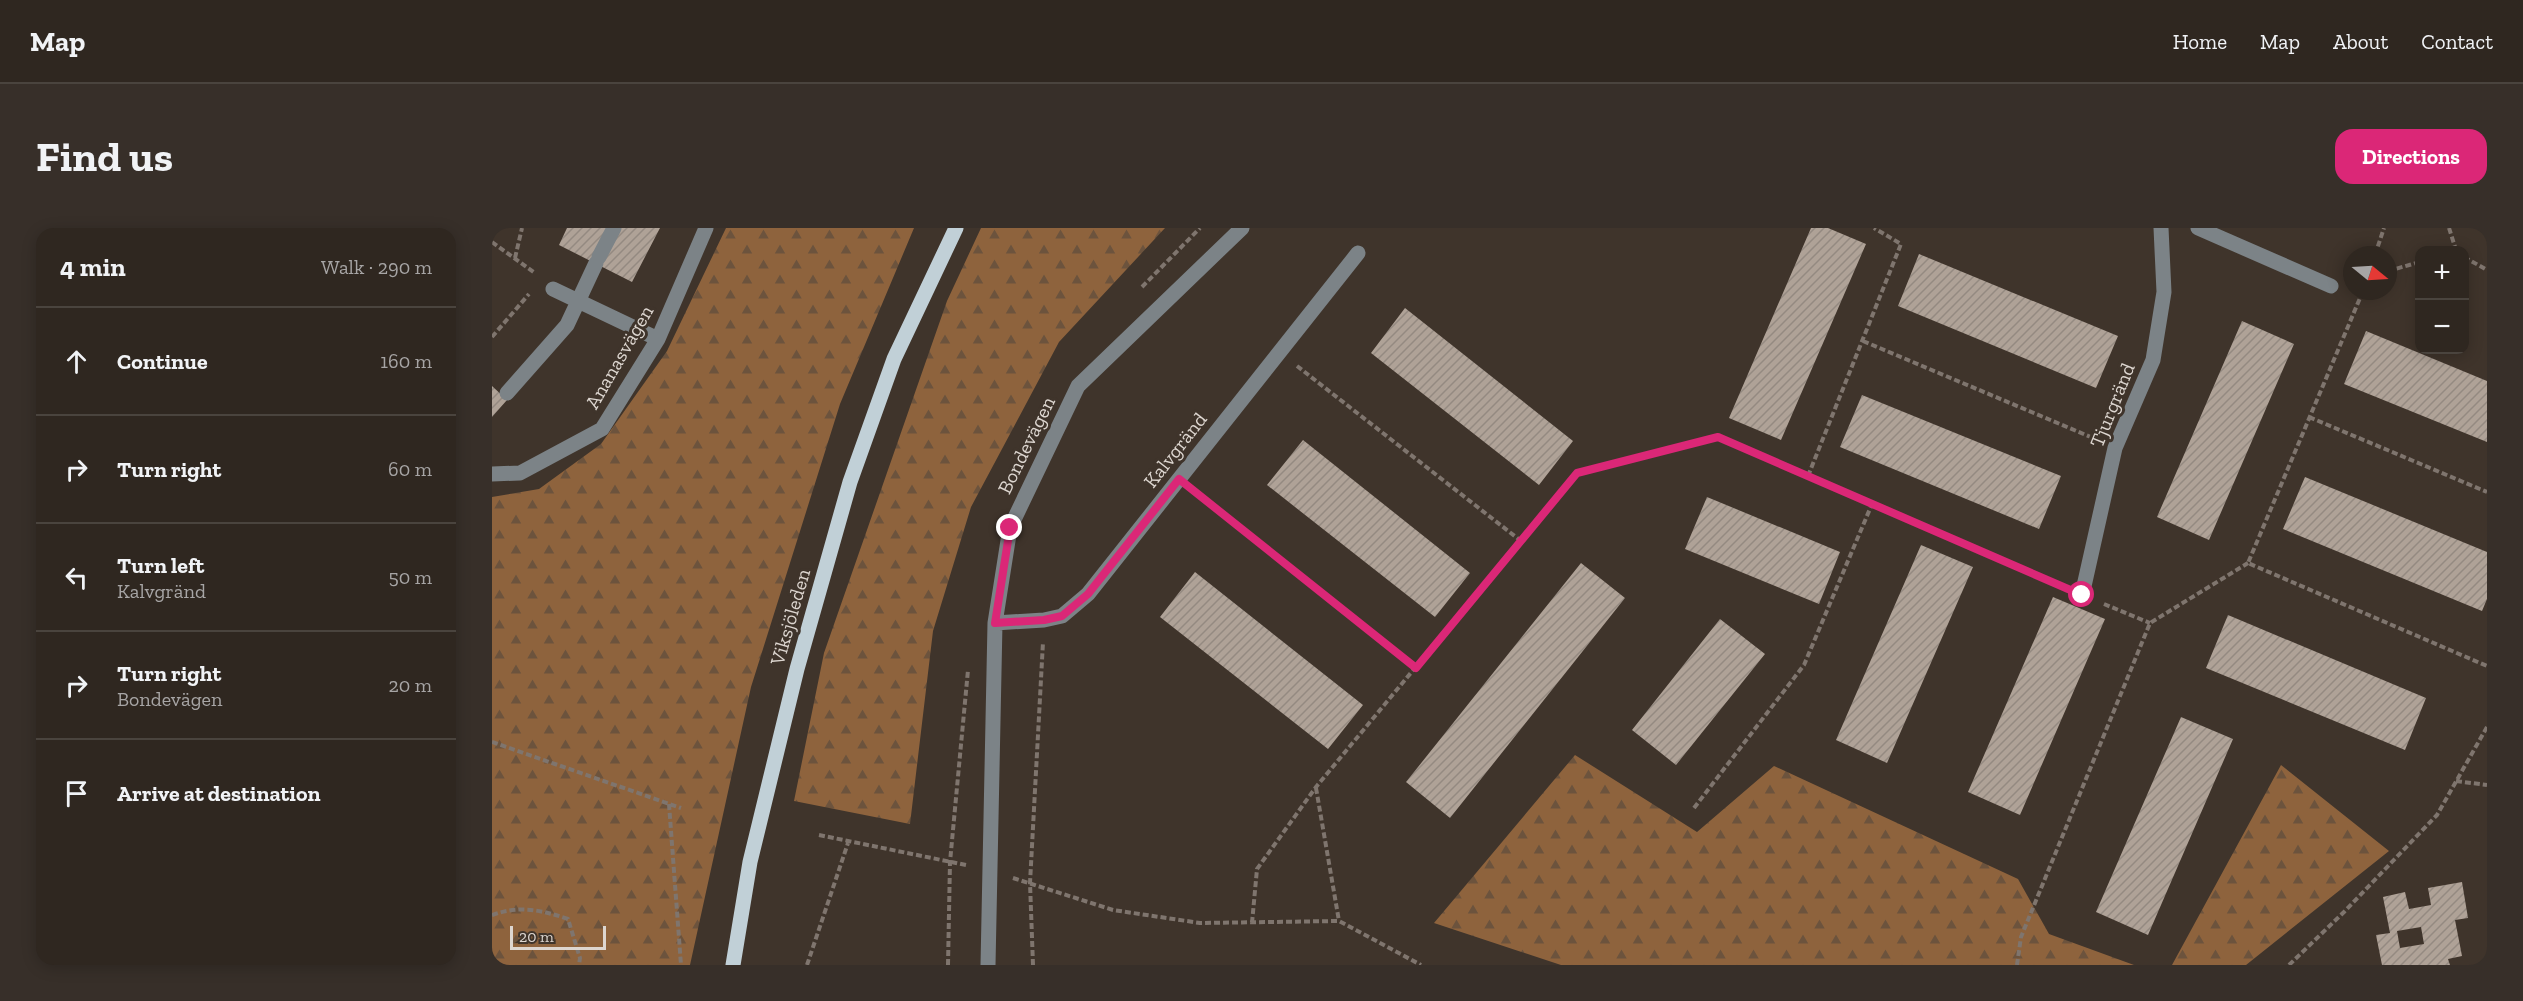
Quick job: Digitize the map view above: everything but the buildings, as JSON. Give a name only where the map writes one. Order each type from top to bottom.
[{"type":"main road","name":"Viksjöleden","points":[[926,291],[949,228]]},
{"type":"main road","name":"Viksjöleden","points":[[733,965],[750,862],[796,669],[850,482],[894,359],[956,228]]},
{"type":"street","points":[[507,393],[567,325],[577,300],[614,228]]},
{"type":"street","name":"Ananasvägen","points":[[492,474],[520,473],[602,429],[658,339],[706,228]]},
{"type":"street","name":"Bondevägen","points":[[988,965],[995,623],[1010,528],[1078,386],[1242,228]]},
{"type":"street","name":"Tjurgränd","points":[[2082,595],[2115,448],[2153,360],[2164,292],[2161,228]]},
{"type":"street","points":[[2198,228],[2331,286]]},
{"type":"street","name":"Kalvgränd","points":[[995,623],[1044,620],[1062,616],[1088,594],[1358,253]]},
{"type":"street","points":[[548,284],[658,339]]},
{"type":"path","points":[[515,258],[522,228]]},
{"type":"path","points":[[1808,476],[1901,244],[1874,228]]},
{"type":"path","points":[[2379,246],[2384,228]]},
{"type":"path","points":[[2449,228],[2455,246]]},
{"type":"path","points":[[492,242],[548,284]]},
{"type":"path","points":[[2469,260],[2487,270]]},
{"type":"path","points":[[2397,268],[2415,263]]},
{"type":"path","points":[[492,337],[535,287]]},
{"type":"path","points":[[2017,965],[2021,937],[2150,623],[2248,563],[2359,300]]},
{"type":"path","points":[[1863,341],[2115,448]]},
{"type":"path","points":[[1279,351],[1521,540]]},
{"type":"path","points":[[2309,417],[2487,492]]},
{"type":"path","points":[[1252,922],[1257,869],[1316,787],[1577,473],[1718,437],[2150,623]]},
{"type":"path","points":[[1179,479],[1416,668]]},
{"type":"path","points":[[1694,808],[1804,665],[1872,504]]},
{"type":"path","points":[[2248,563],[2487,666]]},
{"type":"path","points":[[1033,965],[1030,884],[1044,620]]},
{"type":"path","points":[[948,965],[950,862],[969,659]]},
{"type":"path","points":[[2289,965],[2437,815],[2487,727]]},
{"type":"path","points":[[492,742],[681,808]]},
{"type":"path","points":[[2456,781],[2487,785]]},
{"type":"path","points":[[1316,787],[1339,921]]},
{"type":"path","points":[[669,804],[681,965]]},
{"type":"path","points":[[819,836],[991,871],[1113,910],[1200,923],[1339,921],[1421,965]]},
{"type":"path","points":[[807,965],[848,843]]},
{"type":"path","points":[[492,915],[505,910],[539,909],[568,919],[580,958],[579,965]]},
{"type":"green space","points":[[726,228],[914,228],[840,404],[751,687],[690,965],[492,965],[492,497],[539,489],[601,444],[667,351]]},
{"type":"green space","points":[[981,228],[1165,228],[1059,342],[971,507],[933,631],[910,824],[794,801],[824,653],[947,301]]},
{"type":"green space","points":[[1575,755],[1697,832],[1774,766],[2018,879],[2049,934],[2134,965],[1561,965],[1434,923]]},
{"type":"green space","points":[[2281,765],[2389,851],[2246,965],[2172,965]]},
{"type":"route","points":[[1010,528],[995,623],[1044,620],[1062,616],[1088,594],[1179,479],[1416,668],[1577,473],[1718,437],[2082,595]]}]
